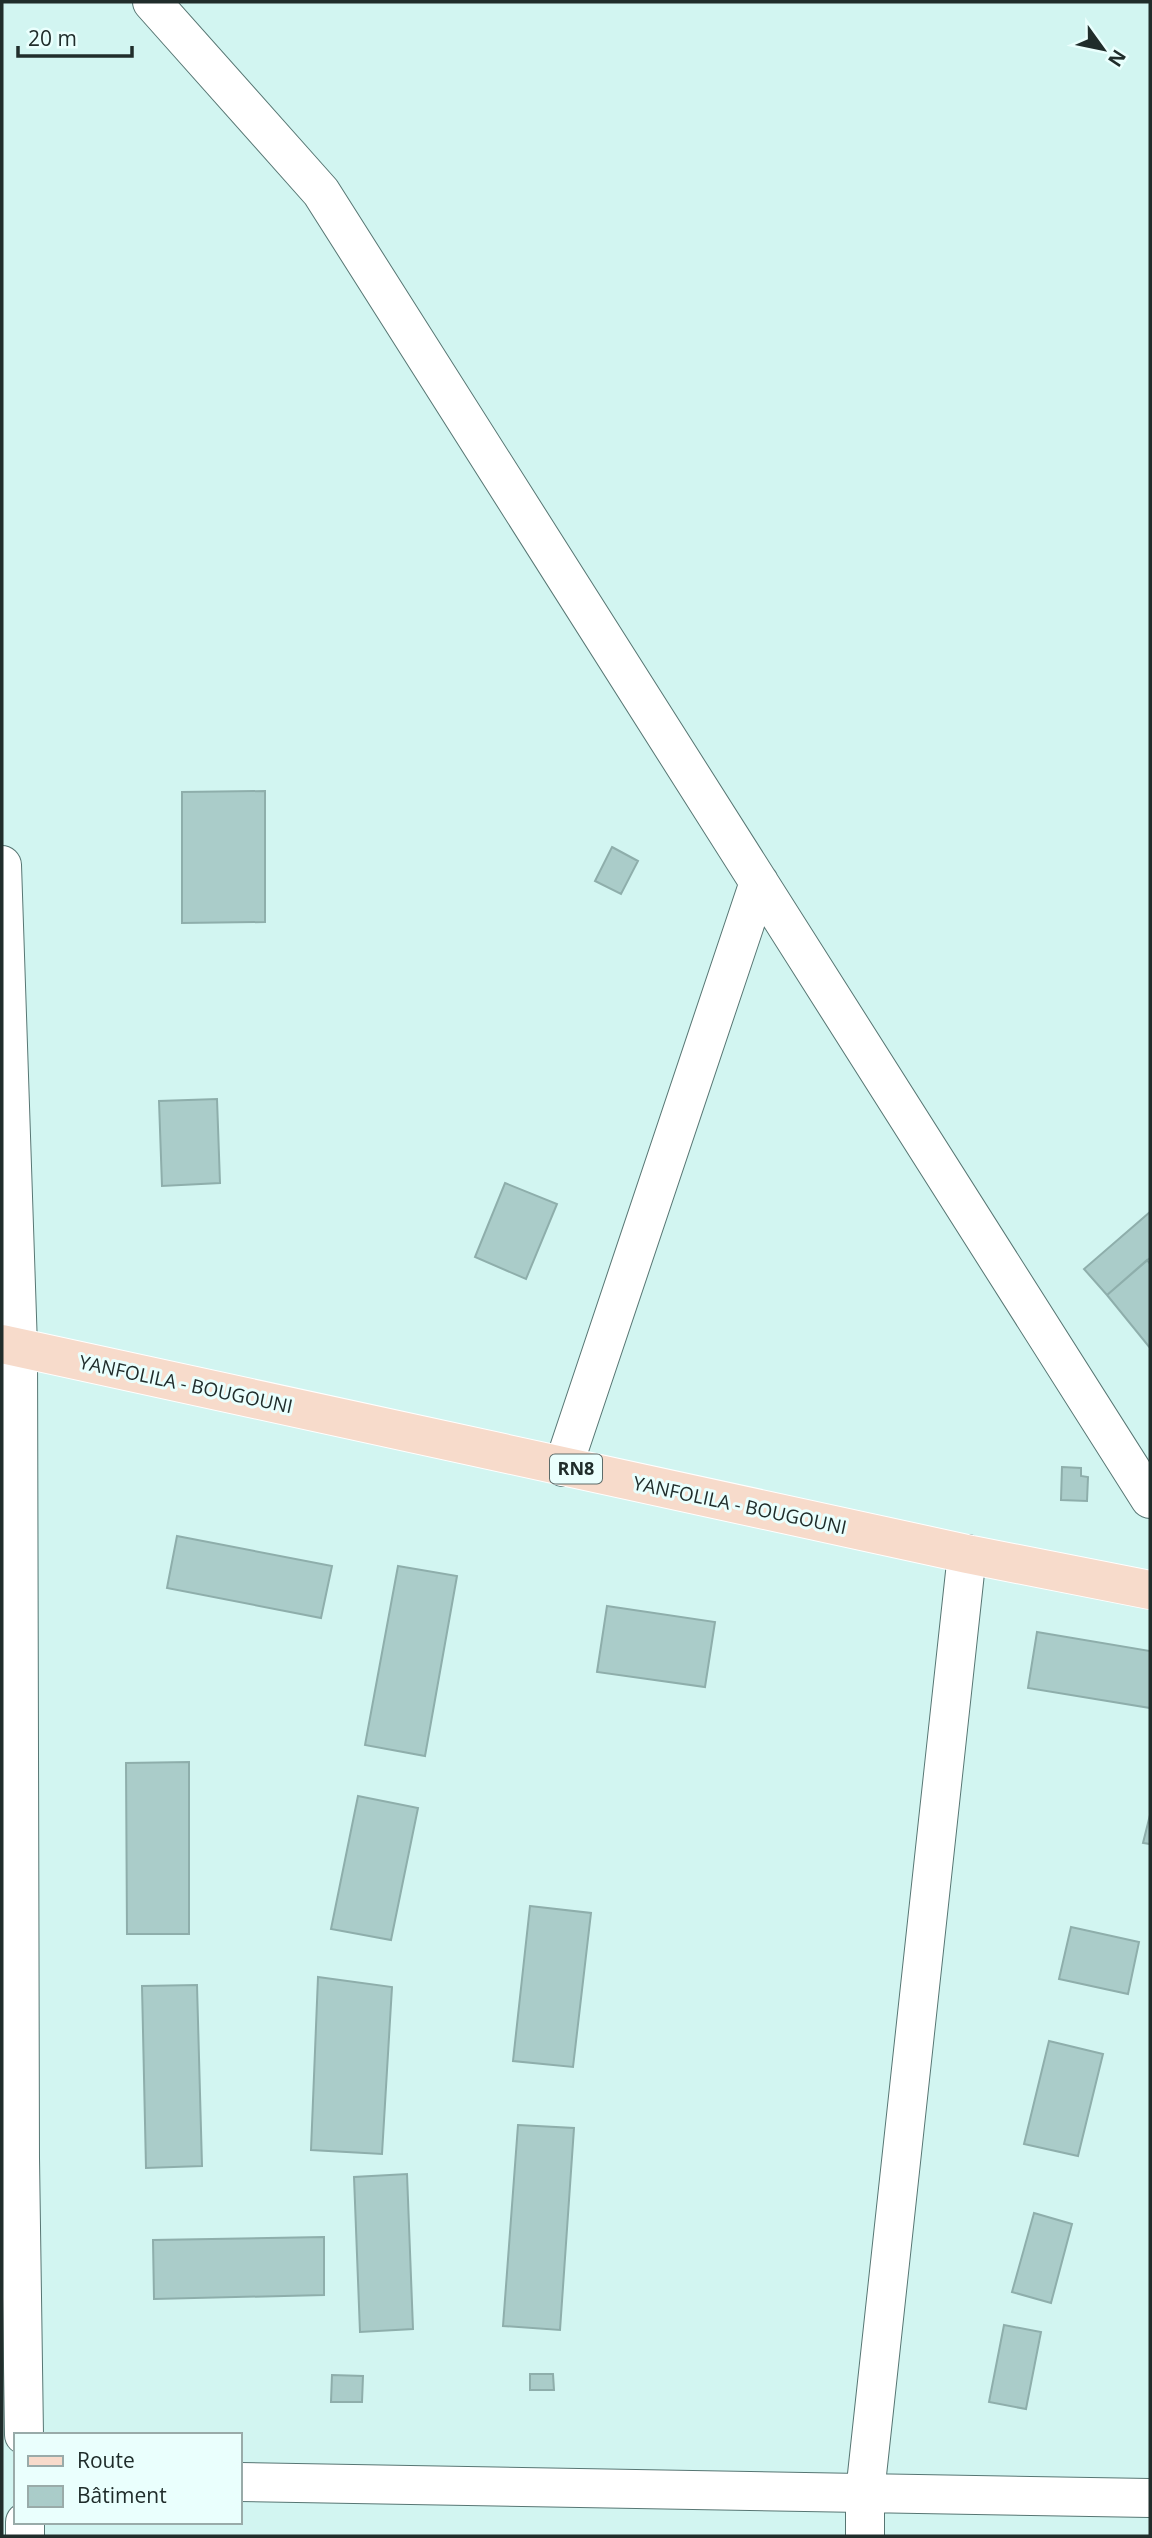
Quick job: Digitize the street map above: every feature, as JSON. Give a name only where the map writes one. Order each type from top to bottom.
[{"type":"main road","name":"YANFOLILA - BOUGOUNI","points":[[10,1345],[967,1554],[1150,1590]]},
{"type":"street","points":[[152,2],[321,192],[1150,1499]]},
{"type":"street","points":[[2,865],[10,1345],[11,2157],[24,2433]]},
{"type":"street","points":[[563,1466],[759,882]]},
{"type":"street","points":[[865,2536],[865,2493],[967,1554]]},
{"type":"street","points":[[242,2482],[1150,2498]]},
{"type":"building","points":[[265,791],[265,922],[182,923],[182,792]]},
{"type":"building","points":[[612,847],[638,861],[621,894],[595,881]]},
{"type":"building","points":[[217,1099],[220,1183],[162,1186],[159,1101]]},
{"type":"building","points":[[505,1183],[557,1204],[526,1279],[475,1257]]},
{"type":"building","points":[[1150,1212],[1150,1258],[1107,1295],[1084,1269]]},
{"type":"building","points":[[1147,1260],[1150,1264],[1150,1348],[1107,1295]]},
{"type":"building","points":[[1062,1467],[1081,1468],[1081,1476],[1088,1477],[1087,1501],[1061,1500]]},
{"type":"building","points":[[177,1536],[332,1566],[321,1618],[167,1588]]},
{"type":"building","points":[[398,1566],[457,1576],[425,1756],[365,1745]]},
{"type":"building","points":[[607,1606],[715,1622],[705,1687],[597,1672]]},
{"type":"building","points":[[1037,1632],[1150,1651],[1150,1708],[1028,1688]]},
{"type":"building","points":[[189,1762],[189,1934],[127,1934],[126,1763]]},
{"type":"building","points":[[358,1796],[418,1808],[391,1940],[331,1929]]},
{"type":"building","points":[[1150,1815],[1150,1844],[1143,1843]]},
{"type":"building","points":[[530,1906],[591,1913],[573,2067],[513,2061]]},
{"type":"building","points":[[1071,1927],[1139,1942],[1128,1994],[1059,1979]]},
{"type":"building","points":[[318,1977],[392,1987],[382,2154],[311,2150]]},
{"type":"building","points":[[197,1985],[202,2166],[146,2168],[142,1986]]},
{"type":"building","points":[[1049,2041],[1103,2054],[1078,2156],[1024,2144]]},
{"type":"building","points":[[518,2125],[574,2128],[560,2330],[503,2326]]},
{"type":"building","points":[[407,2174],[413,2329],[360,2332],[354,2177]]},
{"type":"building","points":[[1034,2213],[1072,2224],[1051,2303],[1012,2292]]},
{"type":"building","points":[[324,2237],[324,2295],[154,2299],[153,2240]]},
{"type":"building","points":[[1004,2325],[1041,2332],[1026,2409],[989,2402]]},
{"type":"building","points":[[530,2374],[553,2374],[554,2390],[530,2390]]},
{"type":"building","points":[[332,2375],[363,2376],[362,2402],[331,2402]]}]
